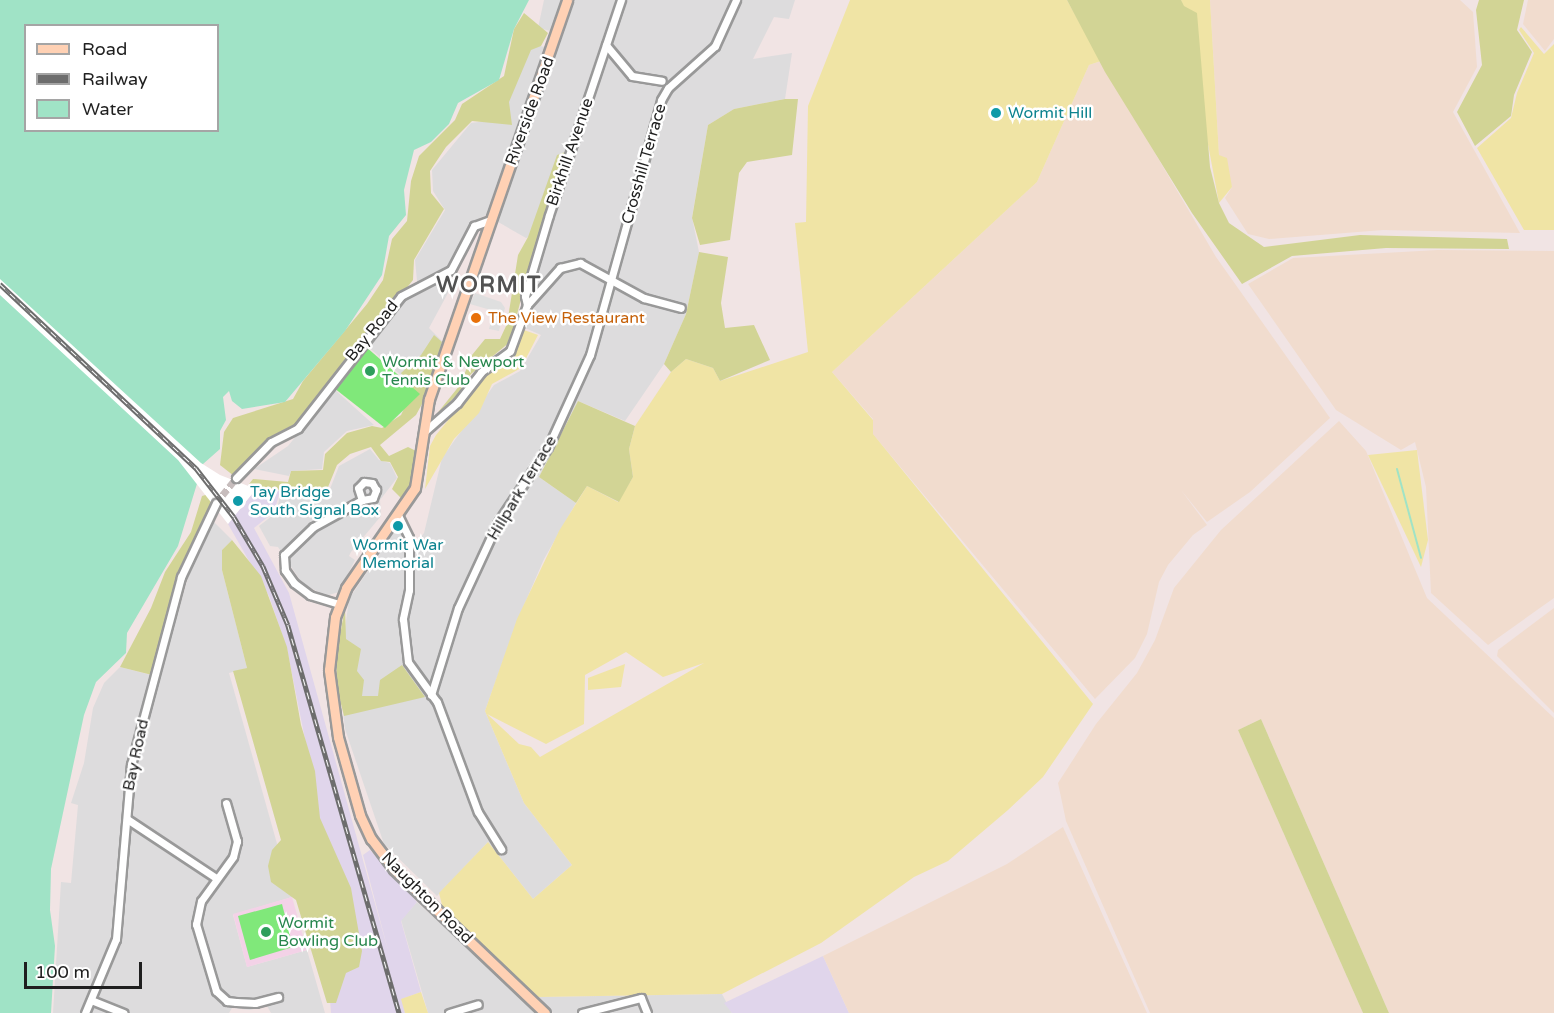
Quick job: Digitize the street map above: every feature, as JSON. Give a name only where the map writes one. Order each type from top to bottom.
[{"type":"main road","name":"Riverside Road","points":[[488,221],[530,116],[567,0]]},
{"type":"main road","name":"Naughton Road","points":[[488,221],[429,399],[415,488],[398,515],[359,566],[339,604],[330,652],[331,689],[346,767],[368,833],[394,869],[545,1013]]},
{"type":"street","name":"Birkhill Avenue","points":[[527,305],[525,296],[549,214],[621,0]]},
{"type":"street","name":"Crosshill Terrace","points":[[610,280],[661,100],[668,88],[715,46],[736,0]]},
{"type":"street","points":[[606,45],[632,76],[662,81]]},
{"type":"street","name":"Bay Road","points":[[236,478],[271,442],[298,428],[401,296],[451,270],[474,226],[488,221]]},
{"type":"street","points":[[426,426],[457,403],[481,372],[510,351],[527,305],[550,276],[572,264],[591,267],[644,298],[681,308]]},
{"type":"street","name":"Hillpark Terrace","points":[[432,694],[458,608],[498,522],[548,447],[573,395],[590,355],[610,280]]},
{"type":"street","points":[[339,604],[310,595],[294,583],[285,570],[284,555],[313,527],[362,500]]},
{"type":"street","name":"Bay Road","points":[[85,1013],[116,939],[131,765],[181,577],[216,503]]},
{"type":"street","points":[[398,515],[409,538],[410,590],[403,641],[408,662],[432,694],[478,812],[501,849]]},
{"type":"street","points":[[226,802],[237,841],[233,857],[201,901],[196,924],[216,991],[227,1000],[236,1002],[255,1003],[278,998]]},
{"type":"street","points":[[127,819],[216,878]]},
{"type":"street","points":[[582,1013],[640,998],[647,1013]]},
{"type":"street","points":[[91,1000],[124,1013]]},
{"type":"street","points":[[449,1013],[468,1010],[478,1004]]},
{"type":"shaded area","points":[[544,0],[617,0],[540,232],[526,238],[486,215],[472,222],[448,275],[455,280],[429,328],[444,343],[429,367],[408,381],[366,345],[404,302],[418,291],[415,260],[445,210],[433,191],[432,170],[471,123],[507,118],[502,102],[530,44],[545,47],[551,31],[538,28]]},
{"type":"shaded area","points":[[625,0],[795,0],[789,19],[774,17],[753,59],[792,53],[785,99],[734,109],[708,125],[692,217],[699,252],[686,314],[664,364],[625,421],[578,401],[539,477],[576,503],[544,559],[518,619],[485,711],[524,803],[572,865],[533,899],[488,842],[437,896],[384,844],[345,729],[339,674],[349,599],[398,526],[412,548],[424,533],[442,458],[494,385],[520,371],[541,335],[523,327],[538,264]]},
{"type":"shaded area","points":[[850,0],[1067,0],[1101,61],[1089,65],[1037,182],[832,372],[873,420],[873,434],[1093,704],[1043,777],[1008,810],[948,861],[914,877],[821,943],[722,994],[538,997],[443,909],[439,893],[488,842],[533,899],[572,865],[524,803],[485,711],[517,619],[559,531],[587,486],[618,502],[633,477],[629,449],[635,426],[671,372],[686,359],[713,368],[720,381],[808,352],[795,223],[806,222],[808,106]],"holes":[[[626,652],[663,677],[704,663],[540,757],[531,747],[519,744],[487,714],[546,744],[584,724],[585,675]]]},
{"type":"shaded area","points":[[1067,0],[1181,0],[1184,6],[1197,13],[1210,167],[1219,203],[1229,223],[1264,247],[1360,235],[1507,239],[1509,249],[1386,248],[1292,256],[1242,284],[1192,213],[1105,72]]},
{"type":"shaded area","points":[[1181,0],[1210,0],[1219,155],[1227,158],[1232,187],[1219,203]]},
{"type":"shaded area","points":[[1210,0],[1460,0],[1473,12],[1477,67],[1453,112],[1520,233],[1383,230],[1269,239],[1248,234],[1225,198],[1232,187],[1219,155]]},
{"type":"shaded area","points":[[1479,0],[1524,0],[1517,30],[1532,52],[1514,95],[1511,116],[1475,146],[1457,112],[1482,65],[1476,10]]},
{"type":"shaded area","points":[[1528,0],[1554,0],[1554,39],[1545,51],[1523,24]]},
{"type":"shaded area","points":[[524,13],[548,33],[541,46],[531,50],[509,102],[512,125],[472,121],[446,147],[430,171],[431,193],[444,209],[414,260],[413,280],[299,422],[274,435],[234,476],[220,465],[224,432],[233,418],[293,399],[303,381],[367,304],[383,280],[392,239],[407,221],[411,181],[419,156],[455,120],[462,104],[504,76],[514,29]]},
{"type":"shaded area","points":[[1521,27],[1544,54],[1554,44],[1554,230],[1524,230],[1477,148],[1511,118],[1517,93],[1534,53],[1519,30]]},
{"type":"shaded area","points":[[1101,61],[1216,257],[1330,418],[1250,492],[1207,522],[1181,490],[1207,525],[1193,535],[1168,565],[1159,582],[1147,634],[1135,658],[1095,699],[872,433],[873,419],[832,372],[1037,182],[1089,65]]},
{"type":"shaded area","points":[[785,99],[798,99],[792,155],[747,162],[739,173],[730,240],[700,245],[692,218],[708,125],[734,109]]},
{"type":"shaded area","points":[[568,151],[530,264],[510,342],[471,374],[457,395],[435,416],[460,385],[472,355],[485,339],[500,339],[507,324],[518,255],[528,237],[557,155]]},
{"type":"shaded area","points":[[1438,250],[1554,251],[1554,598],[1488,645],[1431,593],[1426,487],[1415,442],[1401,450],[1336,410],[1248,284],[1293,258]]},
{"type":"shaded area","points":[[699,252],[728,257],[721,303],[725,328],[754,325],[770,360],[720,381],[713,368],[686,359],[671,372],[664,364],[686,314]]},
{"type":"shaded area","points":[[475,293],[501,302],[505,308],[499,331],[489,329],[494,311],[470,304]]},
{"type":"shaded area","points":[[524,330],[538,335],[521,368],[492,384],[479,413],[454,439],[425,489],[430,446],[436,435],[487,373],[516,352]]},
{"type":"shaded area","points":[[434,335],[442,342],[422,404],[416,415],[380,445],[389,456],[408,447],[416,451],[412,484],[403,500],[392,489],[398,477],[390,462],[381,461],[371,447],[350,454],[337,465],[326,492],[268,489],[249,484],[253,479],[288,482],[291,471],[323,470],[325,454],[347,433],[372,426],[382,428],[401,415],[411,394],[401,373],[421,355]]},
{"type":"shaded area","points":[[334,389],[374,425],[347,431],[324,452],[322,469],[291,471],[289,476],[254,469],[288,446]]},
{"type":"shaded area","points":[[578,401],[635,426],[629,449],[633,477],[619,502],[587,486],[576,503],[539,477]]},
{"type":"shaded area","points":[[1339,421],[1366,451],[1427,598],[1554,718],[1554,1013],[1389,1013],[1261,719],[1238,730],[1363,1013],[1150,1013],[1066,821],[1058,783],[1096,724],[1137,673],[1155,640],[1174,588],[1221,530]]},
{"type":"shaded area","points":[[370,449],[379,460],[390,463],[397,478],[380,500],[381,516],[351,552],[349,556],[355,560],[339,592],[325,596],[302,583],[278,547],[270,546],[259,526],[276,513],[281,492],[328,494],[339,466]]},
{"type":"shaded area","points":[[1417,450],[1428,540],[1421,567],[1368,455]]},
{"type":"shaded area","points":[[256,489],[280,491],[274,512],[254,528],[289,593],[389,954],[363,855],[370,850],[417,902],[401,921],[421,992],[402,999],[405,1013],[331,1013],[315,789],[287,649],[269,596],[228,524]]},
{"type":"shaded area","points":[[212,493],[216,498],[180,574],[152,675],[120,667],[151,608],[165,572],[191,532],[202,496]]},
{"type":"shaded area","points":[[214,522],[232,540],[222,550],[222,570],[247,668],[229,673],[292,897],[233,915],[247,967],[307,950],[325,1013],[271,1013],[267,1006],[250,1010],[232,1008],[229,1013],[53,1013],[61,882],[71,883],[78,805],[71,803],[84,763],[93,708],[104,683],[120,667],[159,677],[190,571]]},
{"type":"shaded area","points":[[232,540],[261,576],[287,647],[301,725],[315,771],[320,818],[351,888],[362,951],[359,967],[346,973],[336,1003],[327,1003],[296,900],[271,882],[268,866],[272,850],[281,840],[233,671],[247,668],[222,570],[222,550]]},
{"type":"shaded area","points":[[345,607],[346,639],[361,649],[357,671],[364,680],[362,696],[378,696],[380,680],[402,665],[425,697],[344,716],[336,684],[337,652]]},
{"type":"shaded area","points":[[1554,608],[1554,713],[1497,656],[1498,650]]},
{"type":"shaded area","points":[[625,664],[621,687],[588,690],[588,678]]},
{"type":"shaded area","points":[[1261,719],[1389,1013],[1363,1013],[1238,730]]},
{"type":"shaded area","points":[[1063,827],[1147,1013],[849,1013],[823,956],[1007,864]]},
{"type":"shaded area","points":[[292,897],[307,950],[247,967],[233,914]]},
{"type":"shaded area","points":[[417,902],[538,1013],[428,1013],[401,920]]},
{"type":"shaded area","points":[[823,956],[849,1013],[732,1013],[724,1003]]},
{"type":"shaded area","points":[[421,992],[428,1013],[405,1013],[401,999]]},
{"type":"shaded area","points":[[722,994],[732,1013],[553,1013],[538,997]]},
{"type":"green space","name":"Wormit & Newport Tennis Club","points":[[365,346],[420,394],[385,428],[334,388]]},
{"type":"green space","name":"Wormit Bowling Club","points":[[282,904],[293,947],[250,960],[238,916]]},
{"type":"water","points":[[0,0],[529,0],[514,29],[499,80],[458,103],[449,124],[431,142],[414,150],[404,190],[406,215],[389,236],[382,275],[345,331],[285,402],[242,409],[232,401],[229,391],[223,397],[226,420],[220,431],[220,449],[203,464],[178,546],[127,633],[126,653],[96,682],[84,715],[51,869],[50,910],[55,946],[51,1013],[0,1013]]},
{"type":"pier","points":[[0,279],[201,463],[220,475],[256,489],[228,524],[178,460],[0,295]]},
{"type":"waterway","points":[[1397,469],[1421,558]]},
{"type":"tunnel","points":[[216,503],[236,478]]},
{"type":"railway","points":[[0,284],[196,468],[234,517],[263,566],[288,625],[399,1013]]},
{"type":"place","name":"Wormit Hill","points":[[996,113]]},
{"type":"place","name":"The View Restaurant","points":[[476,318]]},
{"type":"place","name":"Wormit & Newport Tennis Club","points":[[370,371]]},
{"type":"place","name":"Tay Bridge South Signal Box","points":[[238,501]]},
{"type":"place","name":"Wormit War Memorial","points":[[398,526]]},
{"type":"place","name":"Wormit Bowling Club","points":[[266,932]]},
{"type":"district","name":"WORMIT","points":[[489,286]]}]
